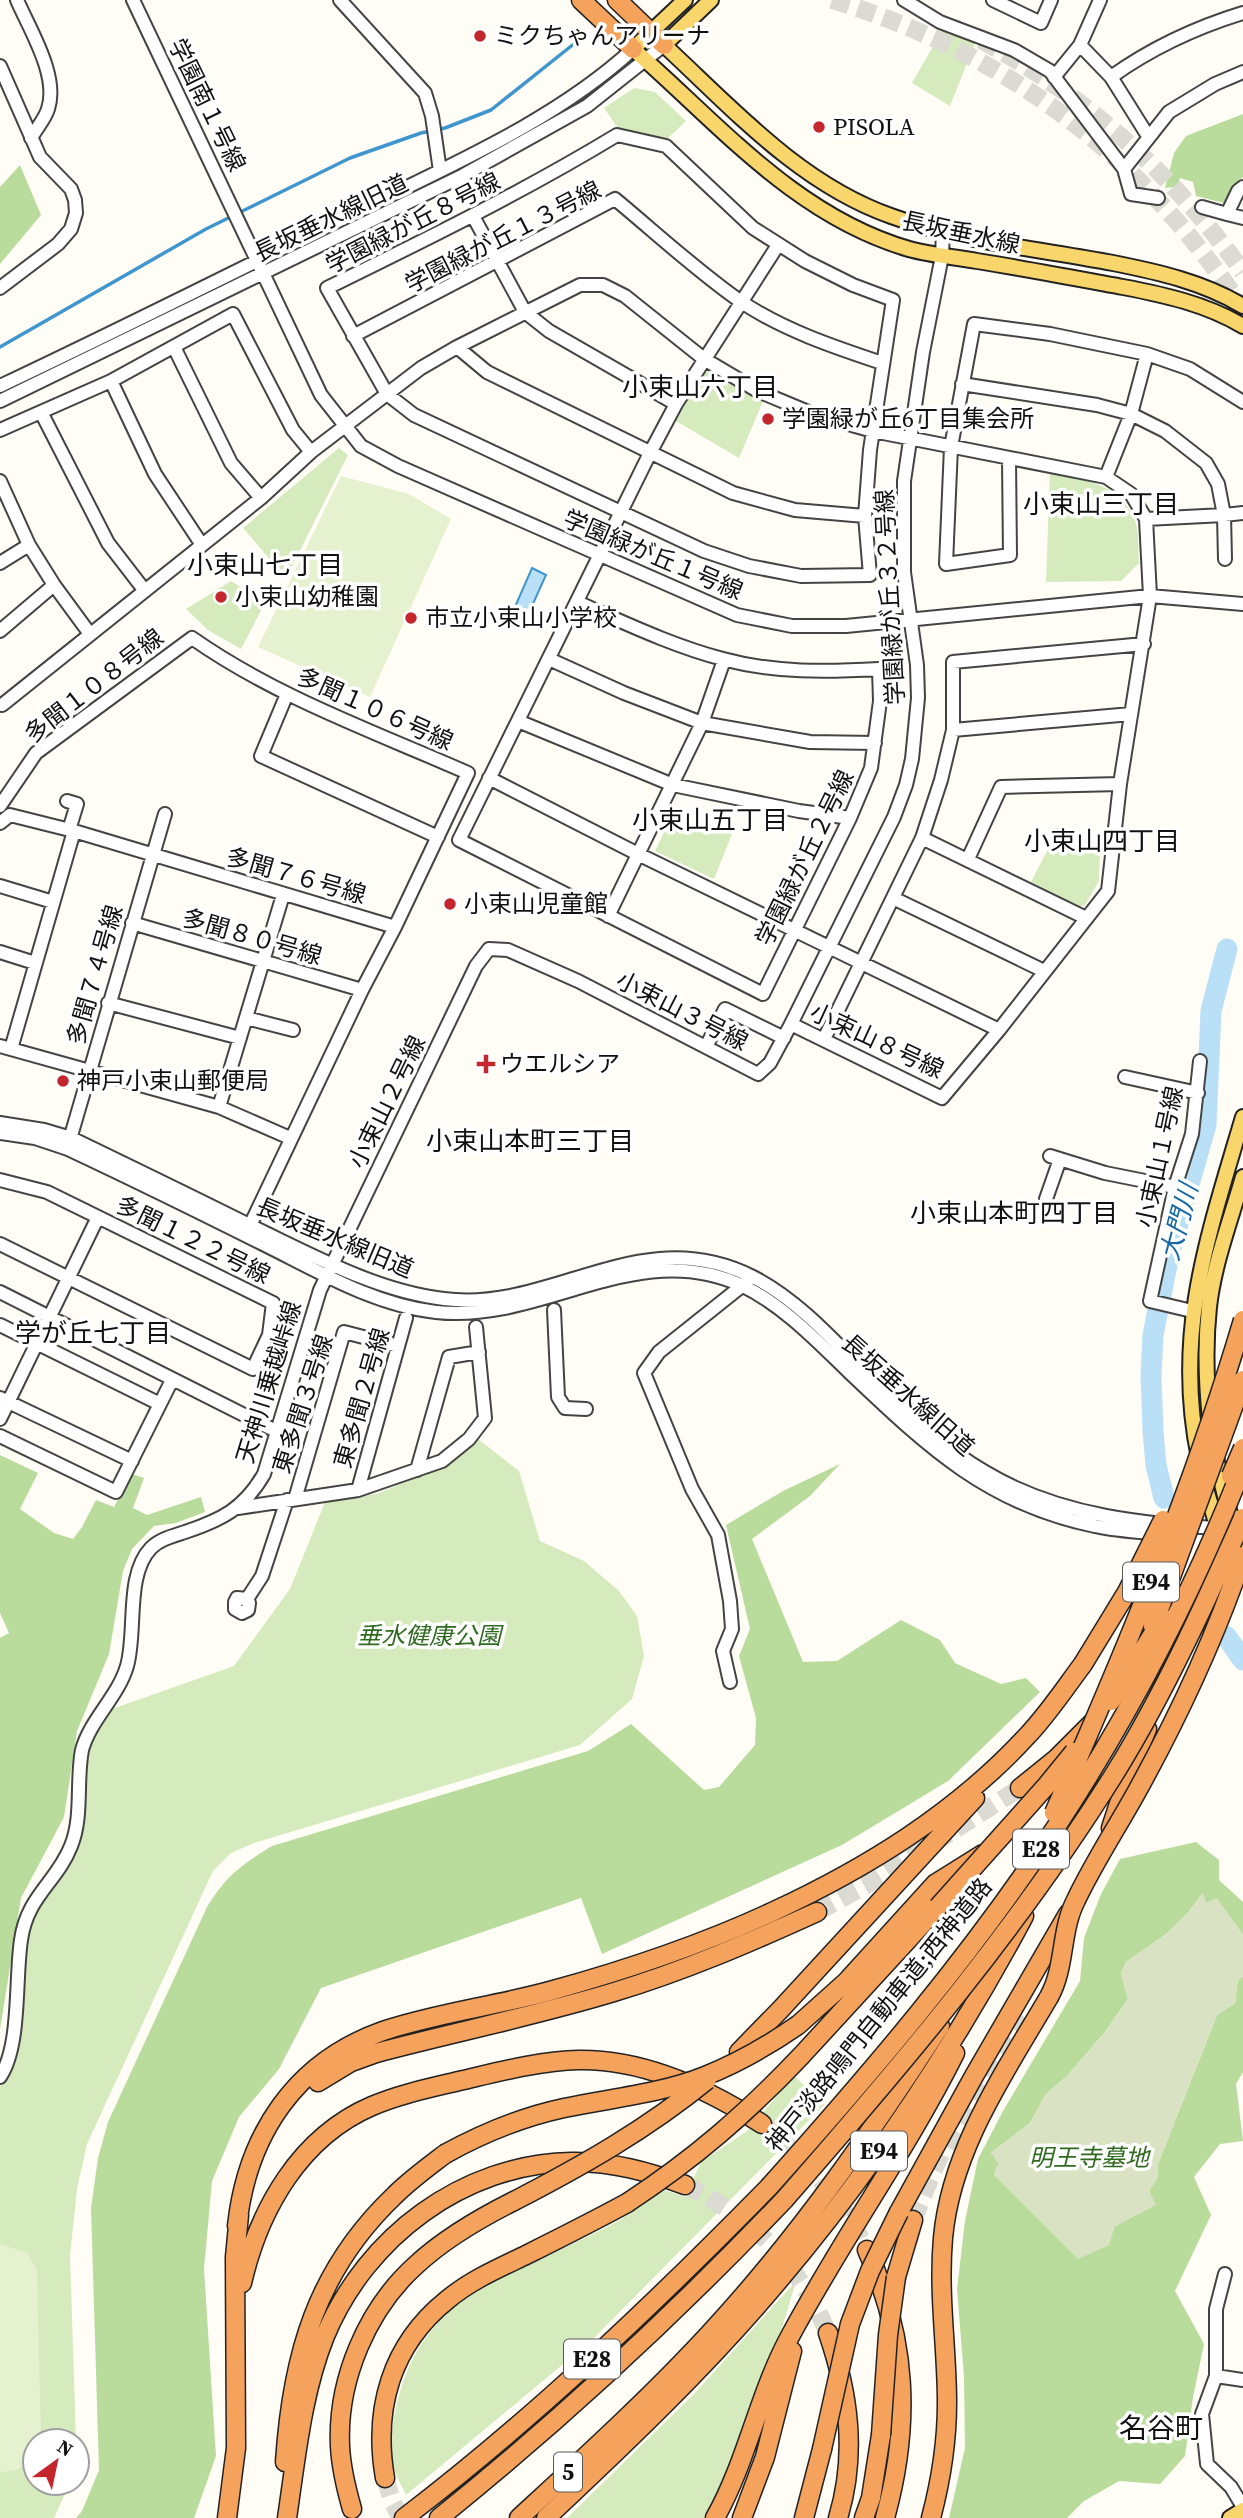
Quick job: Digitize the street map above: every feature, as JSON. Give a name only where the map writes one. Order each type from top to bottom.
[{"type":"highway","points":[[581,0],[640,55]]},
{"type":"highway","points":[[617,0],[664,46]]},
{"type":"highway","points":[[352,2509],[340,2445],[342,2408],[348,2376],[374,2317],[399,2283],[438,2246],[514,2201],[596,2158],[637,2132],[684,2099],[739,2052],[914,1865],[1029,1735],[1083,1664],[1128,1592],[1185,1471],[1243,1307]]},
{"type":"highway","name":"E94","points":[[641,2415],[816,2207],[952,2008],[1007,1909],[1043,1839],[1136,1621],[1186,1492],[1243,1320]]},
{"type":"highway","name":"E94","points":[[641,2415],[727,2339],[833,2215],[878,2154],[921,2088],[1011,1940],[1061,1845],[1152,1627],[1243,1380]]},
{"type":"highway","points":[[284,2518],[288,2414],[303,2343],[315,2310],[342,2258],[371,2219],[396,2193],[445,2154],[483,2134],[533,2116],[645,2093],[704,2077],[756,2052],[798,2025],[996,1843],[1079,1746],[1133,1670],[1190,1568],[1243,1448]]},
{"type":"highway","name":"神戸淡路鳴門自動車道;西神道路","points":[[404,2518],[461,2474],[579,2372],[688,2269],[769,2187],[912,2021],[1009,1896],[1056,1828],[1169,1631],[1203,1561],[1243,1466]]},
{"type":"highway","points":[[1020,1788],[1088,1728],[1144,1660],[1229,1529]]},
{"type":"highway","points":[[804,2518],[850,2324],[870,2270],[906,2216],[1027,1984],[1100,1860],[1178,1644],[1229,1529]]},
{"type":"highway","name":"神戸淡路鳴門自動車道;西神道路","points":[[439,2518],[593,2387],[664,2321],[784,2200],[911,2054],[972,1978],[1072,1838],[1115,1772],[1186,1641],[1229,1529]]},
{"type":"highway","points":[[930,2518],[943,2463],[946,2430],[941,2270],[949,2203],[957,2173],[979,2121],[1049,1997],[1060,1970],[1067,1926],[1077,1902],[1188,1693],[1210,1644],[1243,1556]]},
{"type":"highway","points":[[227,2518],[236,2448],[235,2324],[237,2226],[241,2193],[248,2169],[267,2126],[297,2087],[338,2053],[384,2031],[547,1992],[619,1971],[772,1912],[859,1868],[902,1842],[968,1792],[1029,1735]]},
{"type":"highway","points":[[385,2478],[380,2430],[389,2383],[399,2361],[427,2319],[446,2300],[476,2280],[626,2203],[725,2131],[802,2056],[931,1901]]},
{"type":"highway","points":[[237,2226],[243,2193],[252,2168],[278,2124],[312,2087],[351,2062],[403,2046],[561,2008],[615,1992],[705,1961],[817,1912]]},
{"type":"highway","points":[[715,2518],[728,2491],[771,2375],[827,2271],[926,2108],[1011,1940]]},
{"type":"highway","points":[[235,2324],[243,2278],[258,2231],[268,2208],[293,2169],[309,2150],[340,2124],[396,2097],[528,2066],[580,2060],[643,2069],[690,2085],[716,2096],[762,2124]]},
{"type":"highway","points":[[284,2518],[308,2391],[325,2337],[360,2273],[407,2224],[461,2189],[502,2174],[548,2164],[600,2163],[652,2174],[685,2185]]},
{"type":"highway","points":[[864,2518],[873,2488],[881,2435],[888,2336],[906,2216]]},
{"type":"highway","points":[[867,2250],[883,2288],[901,2364],[898,2462],[884,2518]]},
{"type":"highway","points":[[742,2518],[765,2457],[793,2348],[827,2271]]},
{"type":"highway","points":[[828,2333],[844,2388],[849,2420],[847,2477],[838,2518]]},
{"type":"highway","name":"5","points":[[519,2518],[641,2415]]},
{"type":"highway","name":"5","points":[[546,2518],[641,2415]]},
{"type":"main road","points":[[640,55],[650,33],[685,0]]},
{"type":"main road","points":[[664,46],[711,0]]},
{"type":"main road","name":"長坂垂水線","points":[[664,46],[752,127],[822,183],[888,215],[981,240],[1156,272],[1196,284],[1243,306]]},
{"type":"main road","name":"長坂垂水線","points":[[640,55],[774,177],[846,223],[881,239],[942,256],[1150,292],[1191,302],[1227,316],[1243,326]]},
{"type":"main road","points":[[1243,1118],[1207,1240],[1192,1311],[1188,1368],[1194,1433],[1207,1495],[1243,1545]]},
{"type":"main road","points":[[1243,1177],[1223,1244],[1210,1304],[1205,1368],[1211,1431],[1229,1529],[1243,1582]]},
{"type":"main road","points":[[1230,2518],[1243,2508]]},
{"type":"street","points":[[17,0],[48,71],[51,89],[48,110],[31,138]]},
{"type":"street","points":[[340,0],[425,93],[432,116],[440,171]]},
{"type":"street","points":[[904,0],[940,22],[1014,50],[1050,71],[1124,169],[1131,194],[1158,198]]},
{"type":"street","points":[[993,0],[1041,23],[1051,0]]},
{"type":"street","points":[[1055,77],[1080,45],[1100,0]]},
{"type":"street","name":"学園南１号線","points":[[138,2],[248,239]]},
{"type":"street","points":[[1111,77],[1132,62],[1190,30],[1243,13]]},
{"type":"street","points":[[1080,45],[1111,77],[1148,136]]},
{"type":"street","name":"長坂垂水線旧道","points":[[0,386],[440,171],[560,106],[612,67],[664,46]]},
{"type":"street","name":"長坂垂水線旧道","points":[[0,401],[265,274],[504,153],[587,106],[640,55]]},
{"type":"street","points":[[0,66],[40,157],[71,189],[76,213],[71,229],[58,244],[0,288]]},
{"type":"street","points":[[1124,169],[1169,112],[1215,84],[1243,72]]},
{"type":"street","name":"学園緑が丘８号線","points":[[617,135],[666,146],[743,220],[778,245],[853,285],[892,300],[873,431],[865,516],[870,575],[801,576],[749,566],[704,551],[414,415],[387,394],[327,288],[474,216],[560,170],[617,135]]},
{"type":"street","points":[[1227,214],[1238,191],[1243,187]]},
{"type":"street","name":"学園緑が丘１３号線","points":[[353,336],[615,200],[741,301],[787,327],[836,348],[882,363]]},
{"type":"street","points":[[1202,207],[1243,218]]},
{"type":"street","points":[[474,216],[496,262],[525,312],[549,331],[676,404]]},
{"type":"street","name":"学園緑が丘３２号線","points":[[830,947],[894,817],[912,759],[918,698],[912,620],[904,572],[904,481],[942,256],[943,231]]},
{"type":"street","name":"学園緑が丘１号線","points":[[248,239],[321,395],[361,446],[398,466],[737,615],[792,626],[846,626],[1150,596],[1243,604]]},
{"type":"street","points":[[2,705],[27,677],[145,592],[261,498],[344,426],[421,368],[580,285],[603,285],[625,296],[704,359],[758,391],[802,409],[873,431],[1106,477],[1131,494],[1146,519],[1150,596],[1120,784],[1108,891],[999,1030],[638,854],[489,778],[676,404],[704,359],[741,301],[778,245]]},
{"type":"street","points":[[0,430],[111,382],[233,314],[292,430],[312,452]]},
{"type":"street","points":[[1009,459],[1010,555],[946,564],[951,447],[974,324],[1050,334],[1147,354],[1191,369],[1243,402]]},
{"type":"street","points":[[174,347],[232,463],[261,498]]},
{"type":"street","points":[[457,347],[487,372],[733,493],[795,510],[865,516]]},
{"type":"street","points":[[1106,477],[1132,414],[1147,354]]},
{"type":"street","points":[[111,382],[155,474],[202,545]]},
{"type":"street","points":[[962,384],[1097,405],[1132,414],[1165,430],[1206,463],[1219,484],[1224,514],[1225,559]]},
{"type":"street","points":[[41,412],[108,543],[145,592]]},
{"type":"street","points":[[0,481],[4,496],[29,545],[90,634]]},
{"type":"street","points":[[1146,519],[1243,513]]},
{"type":"street","points":[[0,563],[29,545]]},
{"type":"street","points":[[0,632],[54,585]]},
{"type":"street","name":"学園緑が丘２号線","points":[[489,778],[460,840],[763,994],[850,818],[871,768],[880,701],[879,669],[824,672],[724,660],[649,634],[578,602]]},
{"type":"street","name":"多聞１０６号線","points":[[192,638],[229,663],[287,694],[468,773],[395,927]]},
{"type":"street","name":"多聞１０８号線","points":[[2,814],[36,753],[192,638]]},
{"type":"street","points":[[824,1039],[922,838],[941,780],[953,730],[953,662],[1143,644]]},
{"type":"street","points":[[549,659],[624,693],[702,723],[810,742],[875,743]]},
{"type":"street","points":[[608,916],[702,723],[724,660]]},
{"type":"street","points":[[287,694],[261,756],[438,837]]},
{"type":"street","points":[[953,730],[1131,714]]},
{"type":"street","points":[[518,721],[673,785],[799,811],[850,818]]},
{"type":"street","points":[[968,859],[1001,787],[1120,784]]},
{"type":"street","points":[[67,801],[77,804],[71,831],[35,963],[5,1048],[219,1107],[290,1138]]},
{"type":"street","name":"多聞７６号線","points":[[2,814],[71,831],[395,927]]},
{"type":"street","name":"多聞７４号線","points":[[69,1143],[165,814]]},
{"type":"street","points":[[922,838],[1086,918]]},
{"type":"street","points":[[0,886],[53,902]]},
{"type":"street","points":[[219,1107],[283,895]]},
{"type":"street","points":[[893,898],[1045,971]]},
{"type":"street","name":"多聞８０号線","points":[[132,923],[362,990]]},
{"type":"street","points":[[248,1230],[290,1138],[395,927]]},
{"type":"street","name":"小束山３号線","points":[[489,949],[508,950],[578,981],[758,1074],[770,1063],[830,947]]},
{"type":"street","name":"小束山２号線","points":[[330,1270],[476,966],[489,949]]},
{"type":"street","points":[[0,952],[35,963]]},
{"type":"street","points":[[108,1003],[240,1038]]},
{"type":"street","points":[[706,1047],[725,1009],[784,1038]]},
{"type":"street","points":[[246,1018],[293,1031]]},
{"type":"street","name":"小束山８号線","points":[[791,1024],[942,1098],[999,1030]]},
{"type":"street","name":"小束山１号線","points":[[1192,1311],[1150,1301],[1175,1187],[1192,1134],[1200,1061]]},
{"type":"street","points":[[1125,1077],[1198,1093]]},
{"type":"street","name":"長坂垂水線旧道","points":[[0,1123],[44,1130],[330,1270],[359,1291],[402,1306],[449,1313],[497,1310],[615,1277],[658,1270],[693,1271],[748,1282],[931,1448],[968,1476],[990,1488],[1040,1511],[1095,1526],[1229,1529]]},
{"type":"street","name":"長坂垂水線旧道","points":[[0,1133],[69,1143]]},
{"type":"street","points":[[1046,1199],[1055,1157],[1105,1173],[1175,1187]]},
{"type":"street","name":"多聞１２２号線","points":[[0,1180],[47,1192],[273,1303],[269,1335],[253,1369],[0,1244]]},
{"type":"street","points":[[0,1419],[4,1400],[36,1343],[98,1217]]},
{"type":"street","name":"天神川乗越峠線","points":[[0,2077],[10,2053],[23,1930],[31,1906],[71,1847],[82,1750],[127,1666],[137,1578],[142,1562],[158,1542],[223,1518],[237,1508],[249,1497],[264,1474],[320,1290],[330,1270]]},
{"type":"street","points":[[730,1682],[723,1651],[732,1629],[730,1601],[718,1535],[692,1489],[644,1373],[659,1352],[748,1282]]},
{"type":"street","points":[[0,1292],[276,1431]]},
{"type":"street","points":[[554,1310],[558,1396],[565,1408],[586,1409]]},
{"type":"street","name":"東多聞２号線","points":[[358,1490],[406,1318]]},
{"type":"street","points":[[0,1325],[160,1404]]},
{"type":"street","points":[[237,1508],[358,1490],[442,1461],[469,1439],[485,1418],[476,1327]]},
{"type":"street","name":"東多聞３号線","points":[[291,1500],[344,1332],[398,1346]]},
{"type":"street","points":[[417,1470],[449,1357],[479,1352]]},
{"type":"street","points":[[0,1436],[116,1492],[172,1380]]},
{"type":"street","points":[[4,1400],[132,1461]]},
{"type":"street","points":[[247,1599],[262,1576],[291,1500]]},
{"type":"street","points":[[1225,2274],[1216,2309],[1216,2376],[1202,2414],[1207,2464],[1231,2487],[1243,2508]]},
{"type":"street","points":[[1216,2376],[1243,2380]]},
{"type":"green space","points":[[943,29],[975,43],[950,106],[912,83]]},
{"type":"green space","points":[[634,88],[655,92],[686,121],[665,141],[620,131],[604,108]]},
{"type":"green space","points":[[1243,114],[1243,177],[1234,185],[1224,203],[1196,196],[1193,182],[1180,178],[1177,187],[1165,188],[1174,153],[1186,136]]},
{"type":"green space","points":[[20,165],[41,215],[0,264],[0,187]]},
{"type":"green space","points":[[715,370],[763,401],[739,458],[676,421],[703,373]]},
{"type":"green space","points":[[339,448],[348,455],[286,578],[243,528]]},
{"type":"green space","points":[[1050,472],[1101,486],[1122,500],[1130,511],[1137,528],[1139,563],[1121,581],[1046,582]]},
{"type":"green space","points":[[341,476],[409,494],[451,519],[370,697],[258,647]]},
{"type":"green space","points":[[231,581],[265,603],[241,649],[208,630],[186,609]]},
{"type":"green space","points":[[674,812],[732,834],[714,879],[655,851]]},
{"type":"green space","points":[[1100,843],[1099,881],[1085,905],[1078,907],[1031,882],[1049,847]]},
{"type":"green space","name":"垂水健康公園","points":[[478,1439],[519,1471],[540,1541],[584,1561],[619,1591],[637,1616],[644,1656],[632,1699],[580,1745],[254,1843],[231,1853],[213,1871],[87,2144],[77,2189],[70,2255],[76,2427],[21,2427],[21,2497],[64,2497],[54,2518],[0,2518],[0,2086],[9,2077],[16,2057],[27,1938],[37,1911],[78,1848],[85,1822],[86,1756],[92,1736],[112,1709],[234,1666],[290,1589],[325,1502],[376,1494],[443,1467]]},
{"type":"green space","points":[[0,1455],[38,1473],[20,1509],[54,1533],[73,1539],[96,1500],[114,1507],[132,1474],[144,1478],[133,1508],[147,1515],[201,1497],[205,1512],[176,1523],[154,1526],[132,1549],[123,1571],[109,1654],[77,1731],[64,1817],[21,1898],[0,2030],[0,1638],[9,1633],[0,1613]]},
{"type":"green space","points":[[840,1464],[810,1496],[752,1539],[803,1662],[837,1661],[901,1620],[940,1640],[955,1663],[1001,1684],[1026,1678],[1040,1692],[948,1781],[842,1845],[602,1954],[581,1898],[321,1988],[279,2069],[239,2117],[212,2181],[204,2269],[216,2456],[194,2518],[76,2518],[88,2497],[91,2497],[91,2489],[99,2470],[91,2208],[98,2158],[108,2122],[214,1896],[235,1872],[272,1846],[588,1751],[631,1724],[704,1790],[719,1787],[755,1745],[756,1718],[739,1656],[750,1629],[726,1525],[783,1491]]},
{"type":"green space","points":[[1196,1842],[1219,1860],[1219,1880],[1243,1902],[1243,1935],[1217,1899],[1206,1904],[1202,1894],[1187,1914],[1165,1935],[1126,1962],[1121,1973],[1128,1999],[1105,2032],[1067,2076],[1046,2094],[1030,2123],[991,2153],[1115,2226],[1155,2205],[1149,2191],[1158,2177],[1158,2164],[1217,2015],[1235,2003],[1238,1980],[1243,1976],[1243,2072],[1236,2084],[1243,2141],[1220,2144],[1194,2177],[1211,2215],[1175,2291],[1204,2344],[1185,2456],[1160,2484],[1119,2481],[1084,2501],[1067,2518],[949,2518],[965,2448],[964,2377],[957,2289],[965,2221],[978,2159],[1003,2111],[1080,1981],[1084,1938],[1101,1894],[1120,1859]]},
{"type":"green space","name":"明王寺墓地","points":[[1203,1893],[1206,1903],[1217,1898],[1243,1935],[1243,1976],[1238,1980],[1235,2003],[1217,2015],[1158,2164],[1158,2177],[1149,2191],[1156,2205],[1115,2226],[1109,2245],[1078,2259],[994,2175],[999,2164],[991,2153],[1030,2123],[1046,2094],[1067,2076],[1105,2032],[1128,1999],[1121,1973],[1126,1962],[1165,1935],[1187,1914]]},
{"type":"green space","points":[[794,2076],[825,2104],[592,2340],[406,2495],[391,2458],[394,2419],[400,2392],[415,2355],[436,2325],[462,2302],[491,2282],[623,2218],[661,2189],[685,2197],[701,2162],[747,2131]]},
{"type":"green space","points":[[0,2244],[27,2253],[37,2270],[41,2427],[21,2427],[21,2468],[0,2472]]},
{"type":"green space","points":[[796,2281],[756,2402],[706,2518],[567,2518],[694,2394]]},
{"type":"water","points":[[532,568],[546,575],[528,615],[514,609]]},
{"type":"waterway","points":[[0,347],[206,229],[350,158],[421,133],[445,128],[491,110],[575,43]]},
{"type":"waterway","name":"大門川","points":[[1164,1498],[1156,1465],[1153,1431],[1153,1335],[1169,1255],[1206,1125],[1211,1011],[1227,949]]},
{"type":"waterway","name":"大門川","points":[[1226,1636],[1243,1660]]},
{"type":"tunnel","points":[[832,0],[896,22],[956,49],[1013,81],[1066,117],[1115,158],[1161,204],[1204,254],[1243,309]]},
{"type":"tunnel","points":[[981,40],[1057,86],[1126,141],[1188,203],[1243,272]]},
{"type":"tunnel","points":[[817,1912],[879,1878],[1020,1788]]},
{"type":"tunnel","points":[[913,2220],[938,2160],[1019,2014]]},
{"type":"tunnel","points":[[762,2124],[822,2181],[867,2250]]},
{"type":"tunnel","points":[[685,2185],[733,2213],[771,2245],[802,2284],[828,2333]]},
{"type":"tunnel","points":[[385,2478],[401,2518]]},
{"type":"place","name":"ミクちゃんアリーナ","points":[[480,36]]},
{"type":"place","name":"PISOLA","points":[[819,127]]},
{"type":"place","name":"学園緑が丘6丁目集会所","points":[[768,419]]},
{"type":"place","name":"小束山幼稚園","points":[[221,597]]},
{"type":"place","name":"市立小束山小学校","points":[[411,618]]},
{"type":"place","name":"小束山児童館","points":[[450,904]]},
{"type":"place","name":"ウエルシア","points":[[486,1064]]},
{"type":"place","name":"神戸小束山郵便局","points":[[63,1081]]},
{"type":"district","name":"小束山六丁目","points":[[700,387]]},
{"type":"district","name":"小束山三丁目","points":[[1101,504]]},
{"type":"district","name":"小束山七丁目","points":[[265,565]]},
{"type":"district","name":"小束山五丁目","points":[[710,820]]},
{"type":"district","name":"小束山四丁目","points":[[1102,841]]},
{"type":"district","name":"小束山本町三丁目","points":[[530,1141]]},
{"type":"district","name":"小束山本町四丁目","points":[[1014,1213]]},
{"type":"district","name":"学が丘七丁目","points":[[93,1333]]},
{"type":"district","name":"名谷町","points":[[1161,2428]]}]
